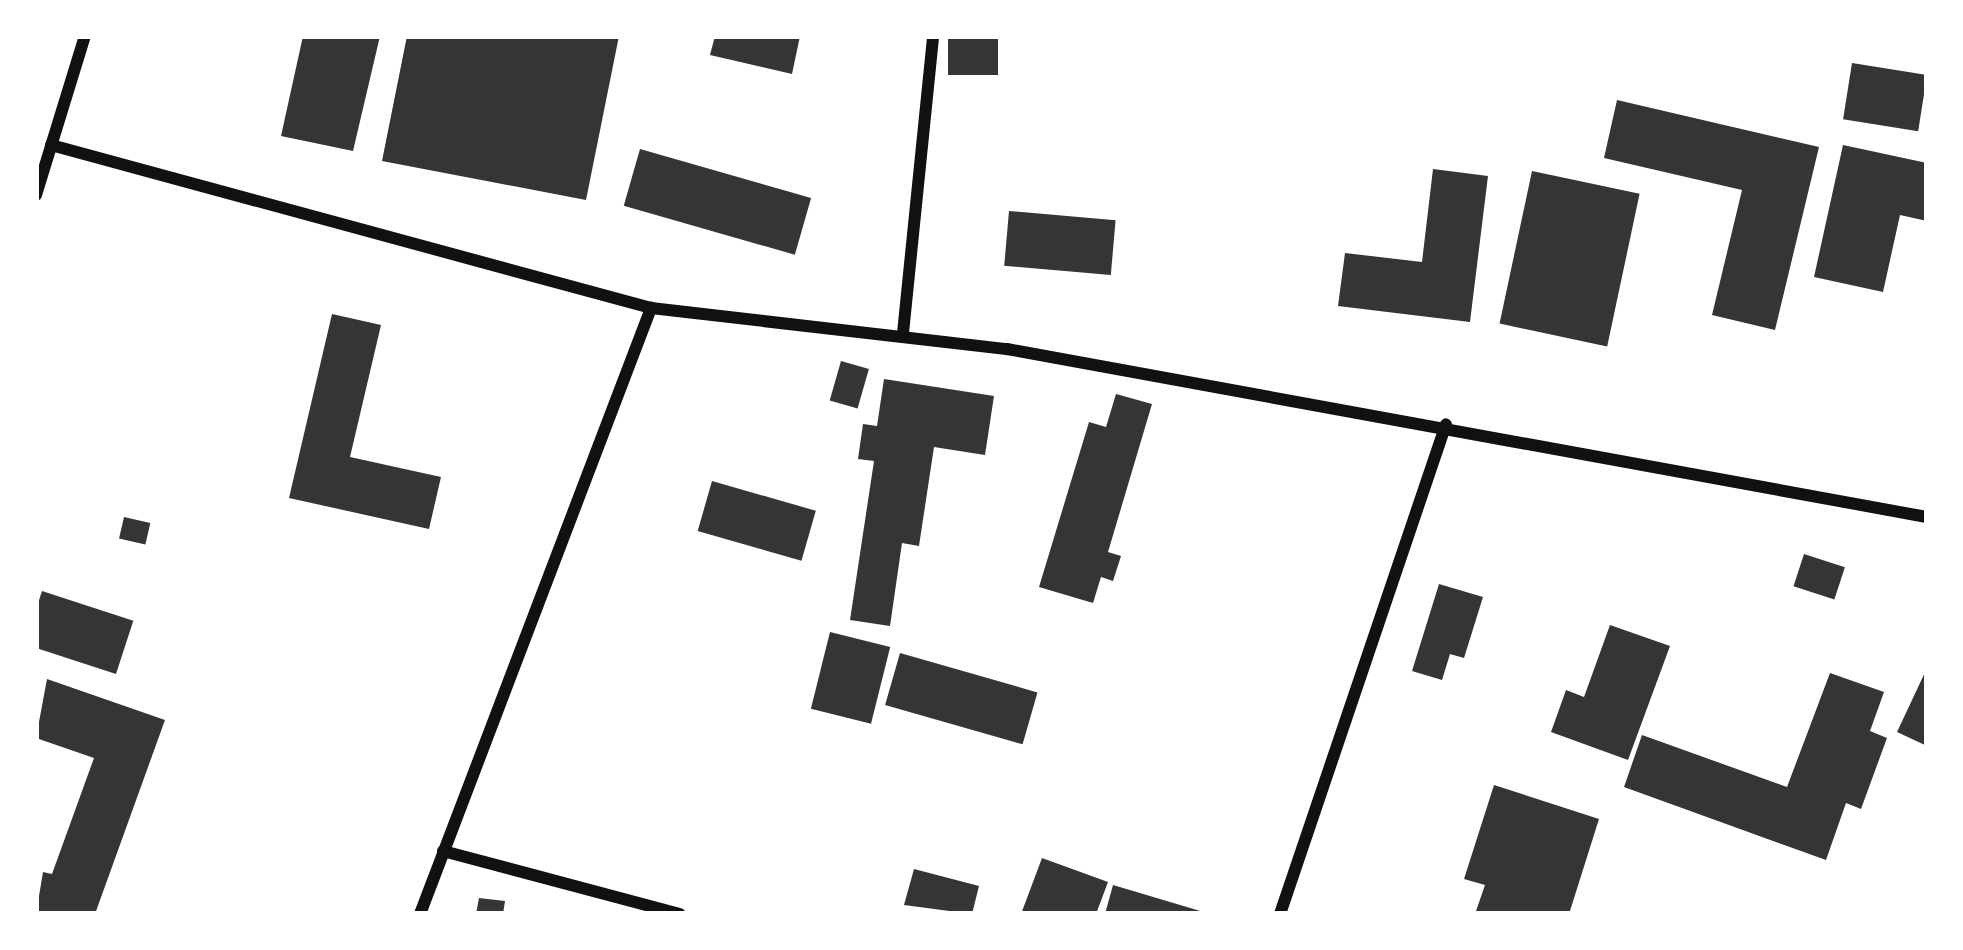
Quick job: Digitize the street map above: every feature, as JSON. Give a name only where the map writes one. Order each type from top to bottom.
[{"type":"street","points":[[36,195],[85,36]]},
{"type":"street","points":[[903,333],[933,36]]},
{"type":"street","points":[[51,146],[652,308],[903,333],[1446,424],[1927,517]]},
{"type":"street","points":[[420,914],[652,308]]},
{"type":"street","points":[[1280,914],[1446,424]]},
{"type":"street","points":[[443,850],[680,914]]},
{"type":"building","points":[[303,36],[380,36],[353,151],[281,136]]},
{"type":"building","points":[[407,36],[619,36],[586,200],[382,161]]},
{"type":"building","points":[[715,36],[800,36],[792,74],[710,55]]},
{"type":"building","points":[[948,36],[998,36],[998,75],[948,75]]},
{"type":"building","points":[[1852,63],[1927,75],[1918,131],[1843,119]]},
{"type":"building","points":[[1617,100],[1819,147],[1775,330],[1712,315],[1742,190],[1604,158]]},
{"type":"building","points":[[1843,145],[1927,163],[1927,221],[1900,215],[1883,292],[1814,277]]},
{"type":"building","points":[[640,149],[811,198],[795,255],[624,206]]},
{"type":"building","points":[[1433,169],[1488,176],[1470,322],[1338,306],[1345,253],[1422,262]]},
{"type":"building","points":[[1532,171],[1640,194],[1607,346],[1500,324]]},
{"type":"building","points":[[1009,211],[1116,220],[1111,275],[1004,266]]},
{"type":"building","points":[[332,314],[381,325],[350,457],[441,477],[429,529],[289,498]]},
{"type":"building","points":[[841,361],[869,369],[858,408],[830,400]]},
{"type":"building","points":[[884,379],[994,396],[985,455],[934,447],[919,546],[902,543],[890,626],[850,620],[874,461],[858,459],[863,424],[877,426]]},
{"type":"building","points":[[1116,394],[1152,404],[1108,552],[1121,556],[1113,581],[1101,577],[1093,603],[1039,587],[1089,422],[1106,427]]},
{"type":"building","points":[[712,481],[816,511],[801,561],[698,531]]},
{"type":"building","points":[[124,517],[150,523],[145,545],[119,538]]},
{"type":"building","points":[[1804,554],[1845,567],[1834,600],[1793,586]]},
{"type":"building","points":[[1439,584],[1483,597],[1464,658],[1450,654],[1442,680],[1412,671]]},
{"type":"building","points":[[42,591],[133,621],[116,674],[36,648],[36,609]]},
{"type":"building","points":[[1610,625],[1670,646],[1628,760],[1551,732],[1566,690],[1584,697]]},
{"type":"building","points":[[830,632],[890,647],[871,724],[811,709]]},
{"type":"building","points":[[900,653],[1037,692],[1023,744],[885,705]]},
{"type":"building","points":[[1927,668],[1927,746],[1897,732]]},
{"type":"building","points":[[1830,673],[1884,692],[1870,731],[1887,738],[1861,809],[1846,803],[1826,860],[1624,787],[1642,735],[1787,787]]},
{"type":"building","points":[[47,679],[165,720],[95,914],[36,914],[43,872],[52,874],[94,758],[36,738]]},
{"type":"building","points":[[1494,785],[1599,819],[1569,914],[1475,914],[1485,885],[1464,879]]},
{"type":"building","points":[[1042,858],[1108,882],[1096,914],[1021,914]]},
{"type":"building","points":[[914,869],[979,886],[972,914],[904,905]]},
{"type":"building","points":[[1113,885],[1207,913],[1207,914],[1105,914]]},
{"type":"building","points":[[479,898],[505,901],[503,914],[476,914]]}]
